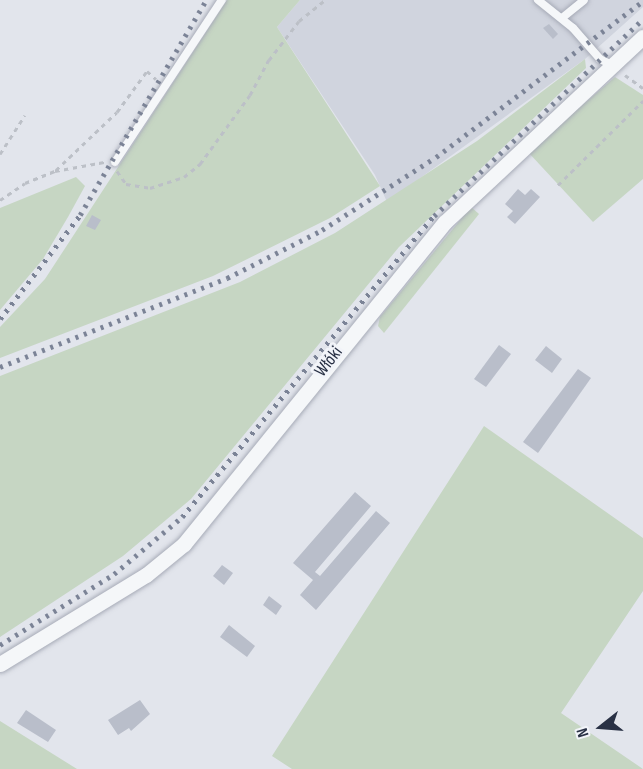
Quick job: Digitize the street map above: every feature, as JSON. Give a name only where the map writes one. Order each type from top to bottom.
[{"type":"street","name":"Włóki","points":[[0,664],[146,574],[184,544],[445,222],[643,37]]},
{"type":"lane","points":[[115,162],[222,0]]},
{"type":"lane","points":[[538,0],[562,18],[600,60],[612,65]]},
{"type":"lane","points":[[562,18],[584,0]]},
{"type":"path","points":[[0,200],[25,183],[55,171],[115,162],[118,176],[134,188],[184,177],[222,136],[299,21],[325,0]]},
{"type":"path","points":[[612,65],[643,88]]},
{"type":"path","points":[[55,171],[117,112],[147,71],[164,86]]},
{"type":"path","points":[[558,185],[643,101]]},
{"type":"path","points":[[0,154],[25,115]]},
{"type":"shaded area","points":[[300,0],[643,0],[643,7],[585,59],[387,202],[375,175],[277,27]]},
{"type":"green space","points":[[227,0],[300,0],[277,27],[380,186],[330,218],[213,276],[0,358],[0,327],[45,279]]},
{"type":"green space","points":[[585,59],[586,68],[399,247],[191,499],[123,556],[0,637],[0,376],[240,282],[335,233],[477,141]]},
{"type":"green space","points":[[615,77],[643,95],[643,179],[593,222],[528,152]]},
{"type":"green space","points":[[76,177],[85,186],[68,217],[43,259],[0,310],[0,208]]},
{"type":"green space","points":[[471,207],[479,214],[384,333],[378,326],[380,317]]},
{"type":"green space","points":[[484,426],[643,538],[643,591],[561,713],[643,769],[292,769],[272,756]]},
{"type":"green space","points":[[0,721],[77,769],[0,769]]},
{"type":"building","points":[[549,24],[558,34],[553,39],[543,28]]},
{"type":"building","points":[[518,189],[525,195],[531,189],[540,197],[515,224],[507,217],[513,211],[505,204]]},
{"type":"building","points":[[92,215],[101,220],[95,230],[86,226]]},
{"type":"building","points":[[499,345],[511,354],[486,387],[474,379]]},
{"type":"building","points":[[546,346],[562,359],[552,373],[535,360]]},
{"type":"building","points":[[578,369],[591,378],[538,453],[523,442]]},
{"type":"building","points":[[355,492],[371,506],[315,572],[320,576],[376,511],[390,523],[316,610],[300,595],[313,580],[293,563]]},
{"type":"building","points":[[222,565],[233,573],[224,585],[213,576]]},
{"type":"building","points":[[269,596],[282,606],[276,615],[263,605]]},
{"type":"building","points":[[229,625],[255,646],[247,657],[220,637]]},
{"type":"building","points":[[140,700],[150,714],[131,731],[129,728],[118,735],[108,720]]},
{"type":"building","points":[[26,710],[56,730],[48,742],[17,723]]},
{"type":"railway","points":[[0,319],[80,215],[206,0]]},
{"type":"railway","points":[[0,367],[227,278],[322,230],[436,157],[643,1]]},
{"type":"railway","points":[[0,645],[114,574],[182,517],[434,216],[643,19]]}]
